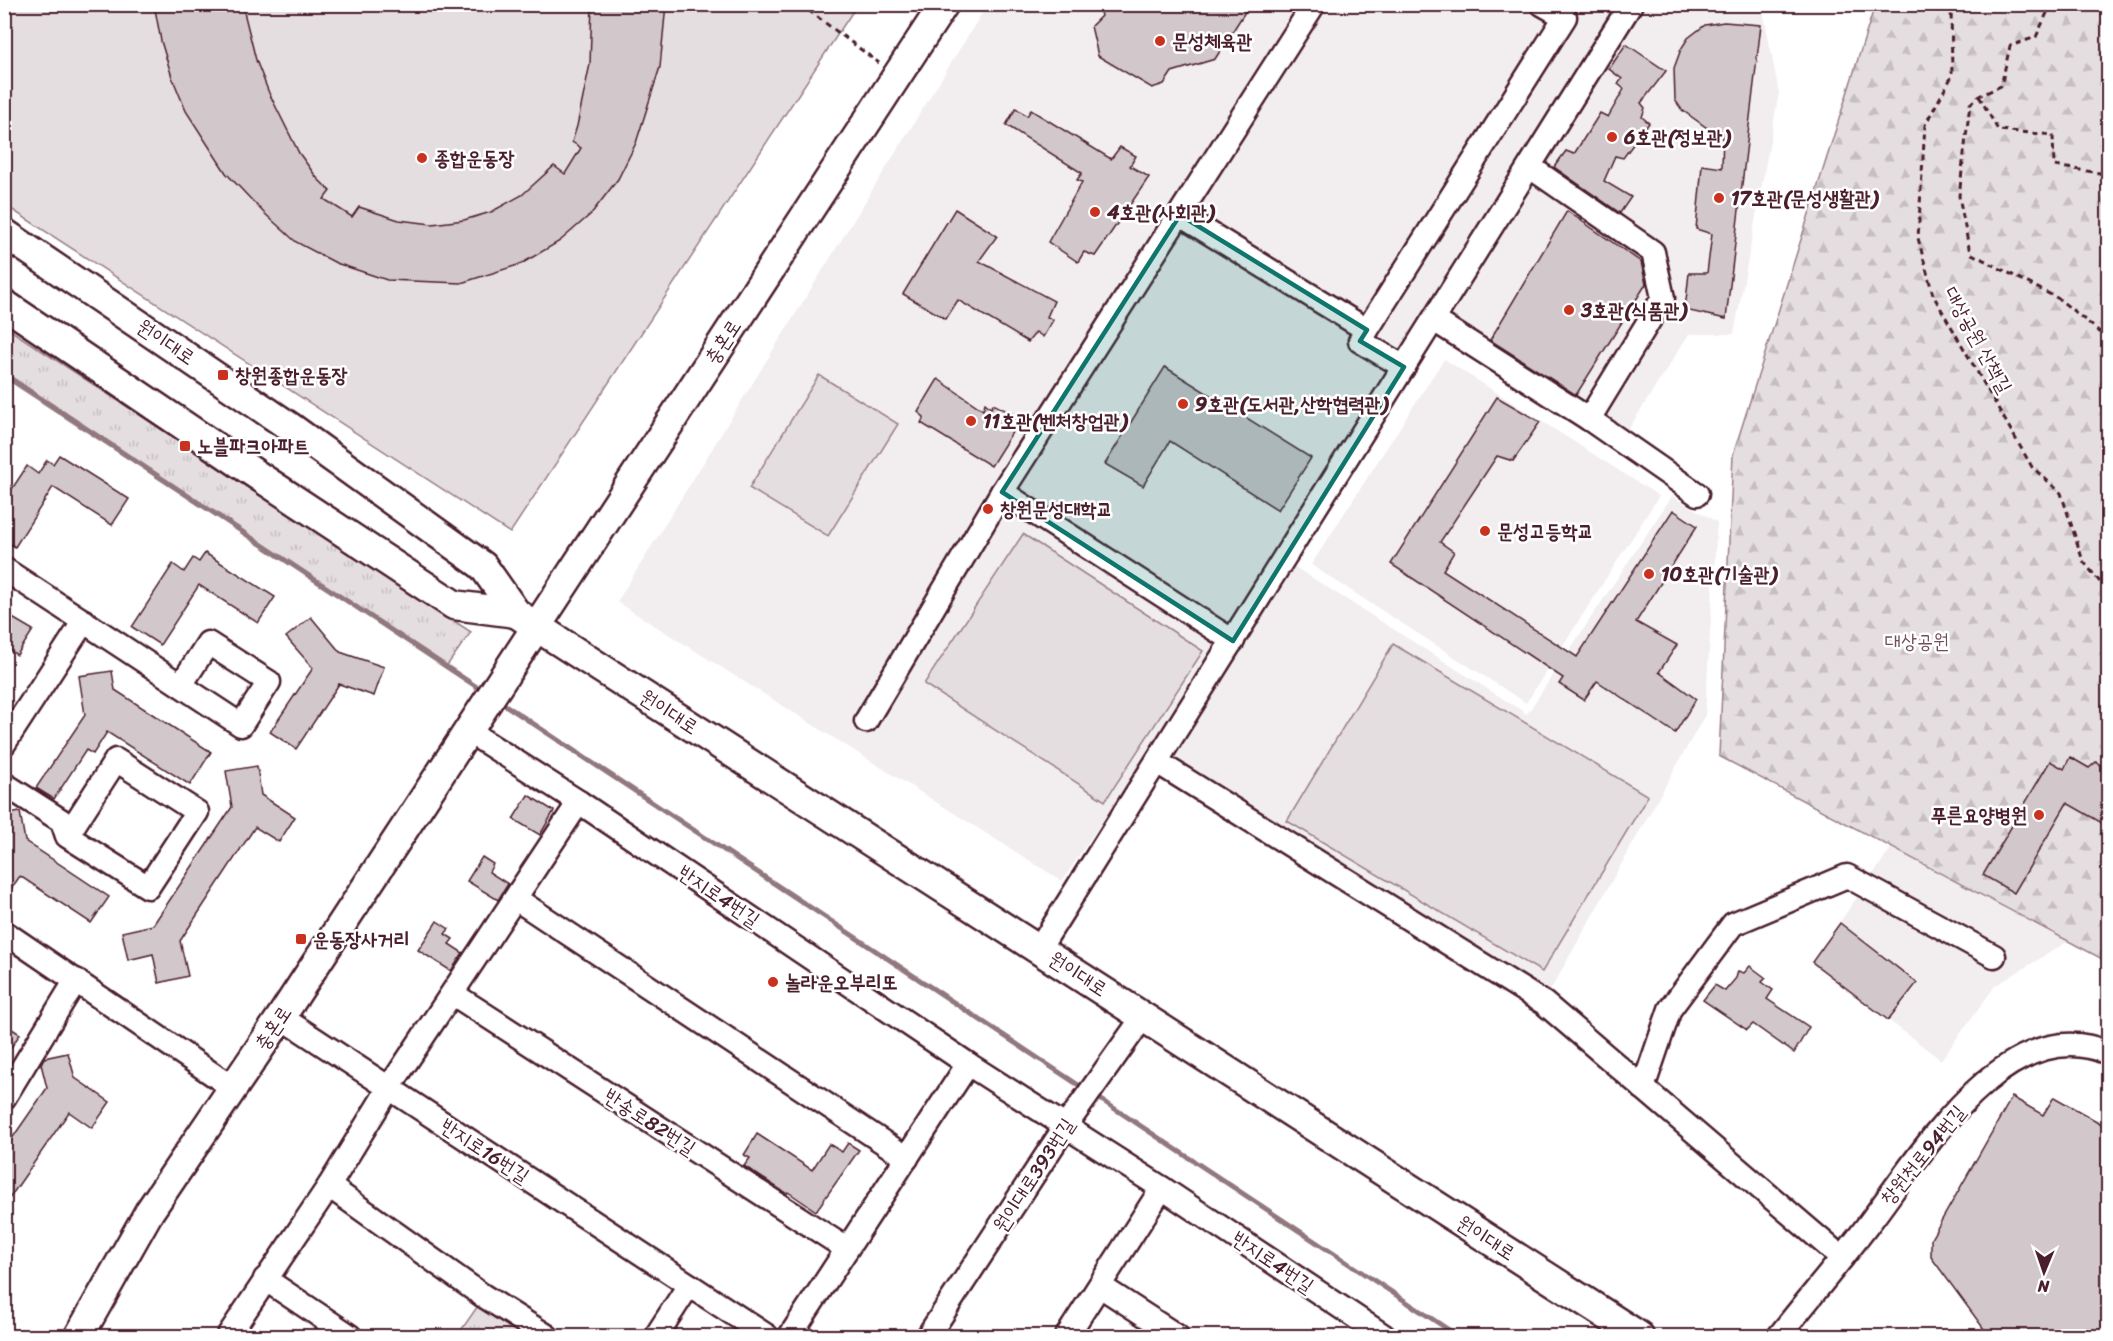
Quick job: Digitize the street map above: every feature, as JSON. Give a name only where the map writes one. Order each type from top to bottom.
[{"type":"main road","name":"충혼로","points":[[79,1336],[149,1212],[281,1017],[501,679],[526,620],[944,4]]},
{"type":"main road","name":"원이대로","points":[[4,233],[290,427],[483,566],[526,620],[1639,1336]]},
{"type":"main road","name":"원이대로","points":[[4,304],[454,605],[526,620]]},
{"type":"street","points":[[866,721],[1002,492],[1314,4]]},
{"type":"street","points":[[1404,367],[1360,341],[1565,17],[1542,4]]},
{"type":"street","points":[[1039,949],[1631,4]]},
{"type":"street","points":[[1530,167],[1653,252],[1663,298],[1589,419]]},
{"type":"street","points":[[1179,215],[1367,330]]},
{"type":"street","points":[[1434,320],[1589,419],[1697,494]]},
{"type":"street","points":[[1002,492],[1233,640]]},
{"type":"street","points":[[4,568],[181,685]]},
{"type":"street","points":[[4,744],[84,621]]},
{"type":"street","name":"반지로4번길","points":[[470,727],[968,1064],[1162,1188],[1384,1336]]},
{"type":"street","points":[[4,784],[62,821],[67,836],[148,887],[196,812],[116,760],[67,836]]},
{"type":"street","points":[[1157,762],[1544,1003],[1842,1258]]},
{"type":"street","points":[[228,1336],[579,802]]},
{"type":"street","points":[[1643,1088],[1670,1009],[1733,924],[1847,876],[1994,956]]},
{"type":"street","points":[[516,899],[907,1158]]},
{"type":"street","points":[[4,932],[233,1088]]},
{"type":"street","points":[[4,1098],[75,980]]},
{"type":"street","name":"반송로82번길","points":[[453,994],[847,1249]]},
{"type":"street","name":"반지로16번길","points":[[281,1017],[767,1336]]},
{"type":"street","name":"원이대로393번길","points":[[928,1336],[1065,1127],[1143,1017]]},
{"type":"street","name":"창원천로94번길","points":[[1779,1336],[1842,1258],[1932,1137],[1987,1079],[2020,1056],[2055,1046],[2094,1047],[2109,1053]]},
{"type":"street","points":[[790,1336],[968,1064]]},
{"type":"street","points":[[329,1185],[482,1295],[547,1336]]},
{"type":"street","points":[[1067,1336],[1162,1188]]},
{"type":"street","points":[[265,1279],[350,1336]]},
{"type":"street","points":[[656,1336],[689,1285]]},
{"type":"street","points":[[1100,1286],[1177,1336]]},
{"type":"path","points":[[800,4],[897,76]]},
{"type":"path","name":"대상공원 산책길","points":[[1952,4],[1952,76],[1925,125],[1918,238],[1933,296],[2032,467],[2061,493],[2083,561],[2109,592]]},
{"type":"path","points":[[2041,4],[2047,13],[2036,38],[2010,46],[2001,86],[1979,96],[1970,104],[1959,196],[1970,253],[2059,299],[2106,337],[2109,342]]},
{"type":"path","points":[[1979,96],[1998,130],[2053,135],[2054,166],[2100,173],[2109,169]]},
{"type":"highlighted area","points":[[1180,215],[1367,330],[1360,341],[1404,367],[1233,641],[1002,492]]},
{"type":"shaded area","name":"창원문성대학교","points":[[987,5],[1762,5],[1779,93],[1734,334],[1689,334],[1616,449],[1421,325],[1273,553],[1527,714],[1672,496],[1717,522],[1705,715],[1550,991],[1153,746],[1062,881],[617,602]]},
{"type":"shaded area","name":"문성고등학교","points":[[1444,359],[1659,496],[1526,703],[1311,565]]},
{"type":"shaded area","points":[[1903,831],[2098,923],[1995,986],[1941,1060],[1812,962]]},
{"type":"green space","points":[[4,5],[857,5],[510,533],[5,205]]},
{"type":"green space","name":"대상공원","points":[[1875,5],[2108,5],[2108,962],[1719,756],[1733,455]]},
{"type":"green space","points":[[4,326],[471,632],[446,667],[5,378]]},
{"type":"green space","points":[[819,375],[898,424],[828,536],[749,488]]},
{"type":"green space","points":[[1023,534],[1203,651],[1105,801],[924,684]]},
{"type":"green space","points":[[1393,644],[1648,796],[1542,972],[1287,821]]},
{"type":"green space","points":[[482,1300],[539,1336],[457,1336]]},
{"type":"building","points":[[154,4],[242,4],[256,60],[269,93],[299,153],[317,178],[330,191],[324,199],[352,217],[359,207],[399,220],[432,224],[464,220],[491,212],[522,195],[554,166],[565,174],[581,148],[572,142],[590,64],[592,4],[666,4],[660,67],[636,143],[618,179],[591,214],[560,241],[521,264],[461,283],[387,280],[336,263],[296,242],[263,212],[226,173],[186,111],[161,41]]},
{"type":"building","name":"문성체육관","points":[[1098,4],[1250,4],[1215,59],[1172,72],[1164,84],[1152,88],[1098,56],[1091,26],[1101,16]]},
{"type":"building","name":"17호관(문성생활관)","points":[[1724,22],[1761,25],[1726,319],[1685,310],[1689,273],[1707,273],[1712,234],[1696,229],[1702,165],[1722,168],[1723,132],[1710,130],[1682,110],[1675,100],[1674,68],[1688,38],[1705,25]]},
{"type":"building","name":"6호관(정보관)","points":[[1626,44],[1666,71],[1641,103],[1645,108],[1642,117],[1649,123],[1623,158],[1615,156],[1604,181],[1631,197],[1620,213],[1554,167],[1566,151],[1574,154],[1600,113],[1608,117],[1624,89],[1618,84],[1622,79],[1609,69]]},
{"type":"building","name":"4호관(사회관)","points":[[1016,108],[1027,116],[1031,110],[1111,159],[1120,147],[1136,156],[1130,166],[1149,177],[1095,256],[1084,252],[1078,262],[1048,242],[1082,182],[1077,180],[1082,173],[1006,125]]},
{"type":"building","points":[[955,209],[997,236],[979,261],[1054,301],[1047,317],[1053,320],[1043,337],[1036,332],[1028,342],[958,300],[946,319],[903,294]]},
{"type":"building","name":"3호관(식품관)","points":[[1567,211],[1641,262],[1646,284],[1576,395],[1490,340]]},
{"type":"building","name":"9호관(도서관,산학협력관)","points":[[1165,367],[1311,458],[1278,510],[1170,441],[1143,486],[1105,464]]},
{"type":"building","name":"11호관(벤처창업관)","points":[[938,379],[983,410],[985,403],[991,408],[993,404],[1021,418],[991,466],[921,423],[924,417],[918,412]]},
{"type":"building","points":[[1497,397],[1540,422],[1513,461],[1497,456],[1440,542],[1454,552],[1443,570],[1577,657],[1673,510],[1697,526],[1636,622],[1677,645],[1659,672],[1696,699],[1675,733],[1597,681],[1584,700],[1559,684],[1563,678],[1391,564]]},
{"type":"building","points":[[59,455],[129,499],[112,525],[53,487],[15,547],[4,540],[4,501],[27,466],[38,474],[47,460],[53,464]]},
{"type":"building","points":[[205,553],[275,597],[258,623],[199,585],[160,645],[132,627],[173,564],[184,572],[193,558],[199,562]]},
{"type":"building","points":[[4,613],[33,630],[17,655],[4,647]]},
{"type":"building","points":[[311,617],[340,652],[384,667],[374,696],[339,684],[296,749],[270,732],[313,668],[286,637]]},
{"type":"building","points":[[112,671],[115,690],[211,752],[190,785],[107,732],[93,754],[86,750],[54,799],[36,788],[85,715],[79,676]]},
{"type":"building","name":"푸른요양병원","points":[[2070,757],[2089,768],[2096,762],[2109,770],[2109,827],[2067,803],[2014,893],[1983,875],[2050,761],[2064,769]]},
{"type":"building","points":[[257,766],[261,795],[295,817],[279,842],[255,827],[180,941],[188,976],[159,983],[153,954],[128,960],[122,932],[153,925],[232,807],[226,771]]},
{"type":"building","points":[[528,795],[554,811],[540,835],[513,819]]},
{"type":"building","points":[[20,812],[25,841],[109,897],[91,923],[20,876],[4,899],[4,815]]},
{"type":"building","points":[[482,857],[493,864],[489,872],[508,884],[498,900],[467,881]]},
{"type":"building","points":[[437,921],[449,929],[445,934],[453,939],[449,944],[463,953],[451,971],[418,950]]},
{"type":"building","points":[[1840,923],[1917,983],[1888,1020],[1812,962]]},
{"type":"building","points":[[1750,966],[1766,978],[1762,982],[1773,990],[1767,999],[1809,1027],[1794,1053],[1753,1024],[1747,1030],[1703,1000],[1715,985],[1725,991],[1736,978],[1738,971],[1744,973]]},
{"type":"building","points":[[4,1024],[20,1034],[4,1058]]},
{"type":"building","points":[[68,1053],[75,1078],[110,1102],[92,1128],[69,1112],[4,1206],[4,1150],[47,1088],[41,1064],[44,1058]]},
{"type":"building","points":[[2012,1097],[2043,1115],[2054,1097],[2109,1128],[2109,1336],[1980,1336],[1984,1329],[1931,1257],[1931,1239]]},
{"type":"building","points":[[757,1134],[812,1170],[829,1144],[842,1152],[848,1143],[859,1150],[816,1211],[744,1166],[750,1158],[744,1155]]},
{"type":"waterway","points":[[4,374],[483,691]]},
{"type":"waterway","points":[[499,701],[1086,1090]]},
{"type":"waterway","points":[[1094,1095],[1458,1336]]},
{"type":"place","name":"문성체육관","points":[[1160,41]]},
{"type":"place","name":"6호관(정보관)","points":[[1612,137]]},
{"type":"place","name":"종합운동장","points":[[422,158]]},
{"type":"place","name":"17호관(문성생활관)","points":[[1719,198]]},
{"type":"place","name":"4호관(사회관)","points":[[1095,212]]},
{"type":"place","name":"3호관(식품관)","points":[[1569,310]]},
{"type":"place","name":"창원종합운동장","points":[[223,375]]},
{"type":"place","name":"9호관(도서관,산학협력관)","points":[[1183,404]]},
{"type":"place","name":"11호관(벤처창업관)","points":[[971,421]]},
{"type":"place","name":"노블파크아파트","points":[[185,446]]},
{"type":"place","name":"창원문성대학교","points":[[988,509]]},
{"type":"place","name":"문성고등학교","points":[[1485,531]]},
{"type":"place","name":"10호관(기술관)","points":[[1649,574]]},
{"type":"place","name":"푸른요양병원","points":[[2039,815]]},
{"type":"place","name":"운동장사거리","points":[[301,939]]},
{"type":"place","name":"놀라운오부리또","points":[[773,982]]}]
